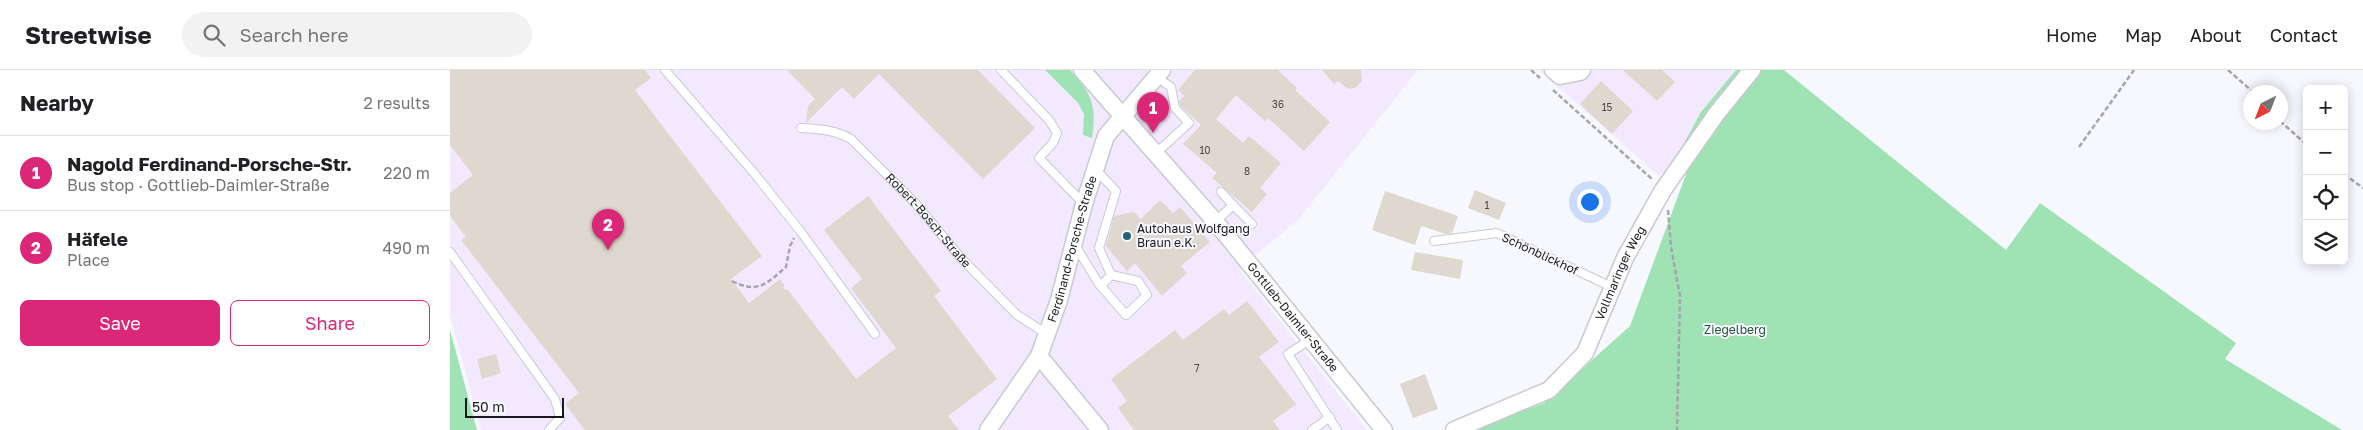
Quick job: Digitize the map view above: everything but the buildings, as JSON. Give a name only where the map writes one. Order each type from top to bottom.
[{"type":"street","name":"Gottlieb-Daimler-Straße","points":[[1082,70],[1216,222],[1384,430]]},
{"type":"street","points":[[1553,70],[1560,76],[1582,70]]},
{"type":"street","name":"Vollmaringer Weg","points":[[1454,430],[1549,390],[1585,354],[1625,258],[1663,190],[1717,113],[1752,70]]},
{"type":"street","name":"Ferdinand-Porsche-Straße","points":[[988,430],[1038,356],[1047,334],[1059,300],[1084,204],[1106,136],[1159,74]]},
{"type":"street","points":[[1038,356],[1100,430]]},
{"type":"lane","points":[[665,70],[754,173],[876,334]]},
{"type":"lane","points":[[1001,70],[1049,120],[1057,133],[1053,143],[1039,158],[1084,204]]},
{"type":"lane","points":[[1155,154],[1189,123],[1175,108],[1171,87],[1159,74]]},
{"type":"lane","name":"Robert-Bosch-Straße","points":[[801,128],[823,129],[840,133],[852,139],[917,205],[960,257],[1017,315],[1047,334]]},
{"type":"lane","points":[[1095,169],[1116,191],[1099,248],[1111,276]]},
{"type":"lane","points":[[1221,192],[1252,224]]},
{"type":"lane","points":[[1216,222],[1233,205]]},
{"type":"lane","name":"Schönblickhof","points":[[1434,241],[1497,233],[1614,288]]},
{"type":"lane","points":[[1074,245],[1101,286],[1126,315],[1147,295],[1138,281],[1111,276]]},
{"type":"lane","points":[[450,252],[555,399],[560,418],[549,430]]},
{"type":"lane","points":[[1101,286],[1111,276]]},
{"type":"lane","points":[[1311,339],[1288,354],[1337,430]]},
{"type":"lane","points":[[1312,430],[1330,418]]},
{"type":"path","points":[[1532,70],[1663,190],[1668,200],[1671,247],[1680,296],[1677,430]]},
{"type":"path","points":[[2079,147],[2134,70]]},
{"type":"path","points":[[2228,70],[2245,85]]},
{"type":"path","points":[[2288,128],[2303,141]]},
{"type":"path","points":[[2345,175],[2363,188]]},
{"type":"path","points":[[732,281],[746,288],[760,287],[786,267],[793,239],[800,232]]},
{"type":"shaded area","points":[[450,70],[1418,70],[1299,219],[1239,269],[1367,430],[481,430],[450,314]]},
{"type":"shaded area","points":[[1539,70],[1736,70],[1701,112],[1672,165],[1659,176]]},
{"type":"green space","points":[[1045,70],[1070,70],[1088,93],[1094,118],[1092,138],[1083,135],[1084,114],[1078,103]]},
{"type":"green space","name":"Ziegelberg","points":[[1736,70],[1784,70],[2006,250],[2040,203],[2236,343],[2225,359],[2342,430],[1470,430],[1544,403],[1630,326],[1688,169],[1672,165],[1701,112]]},
{"type":"green space","points":[[450,330],[477,430],[450,430]]},
{"type":"place","name":"Nagold Ferdinand-Porsche-Str.","points":[[1153,133]]},
{"type":"place","name":"Autohaus Wolfgang Braun e.K.","points":[[1127,236]]},
{"type":"place","name":"Häfele","points":[[608,250]]}]
